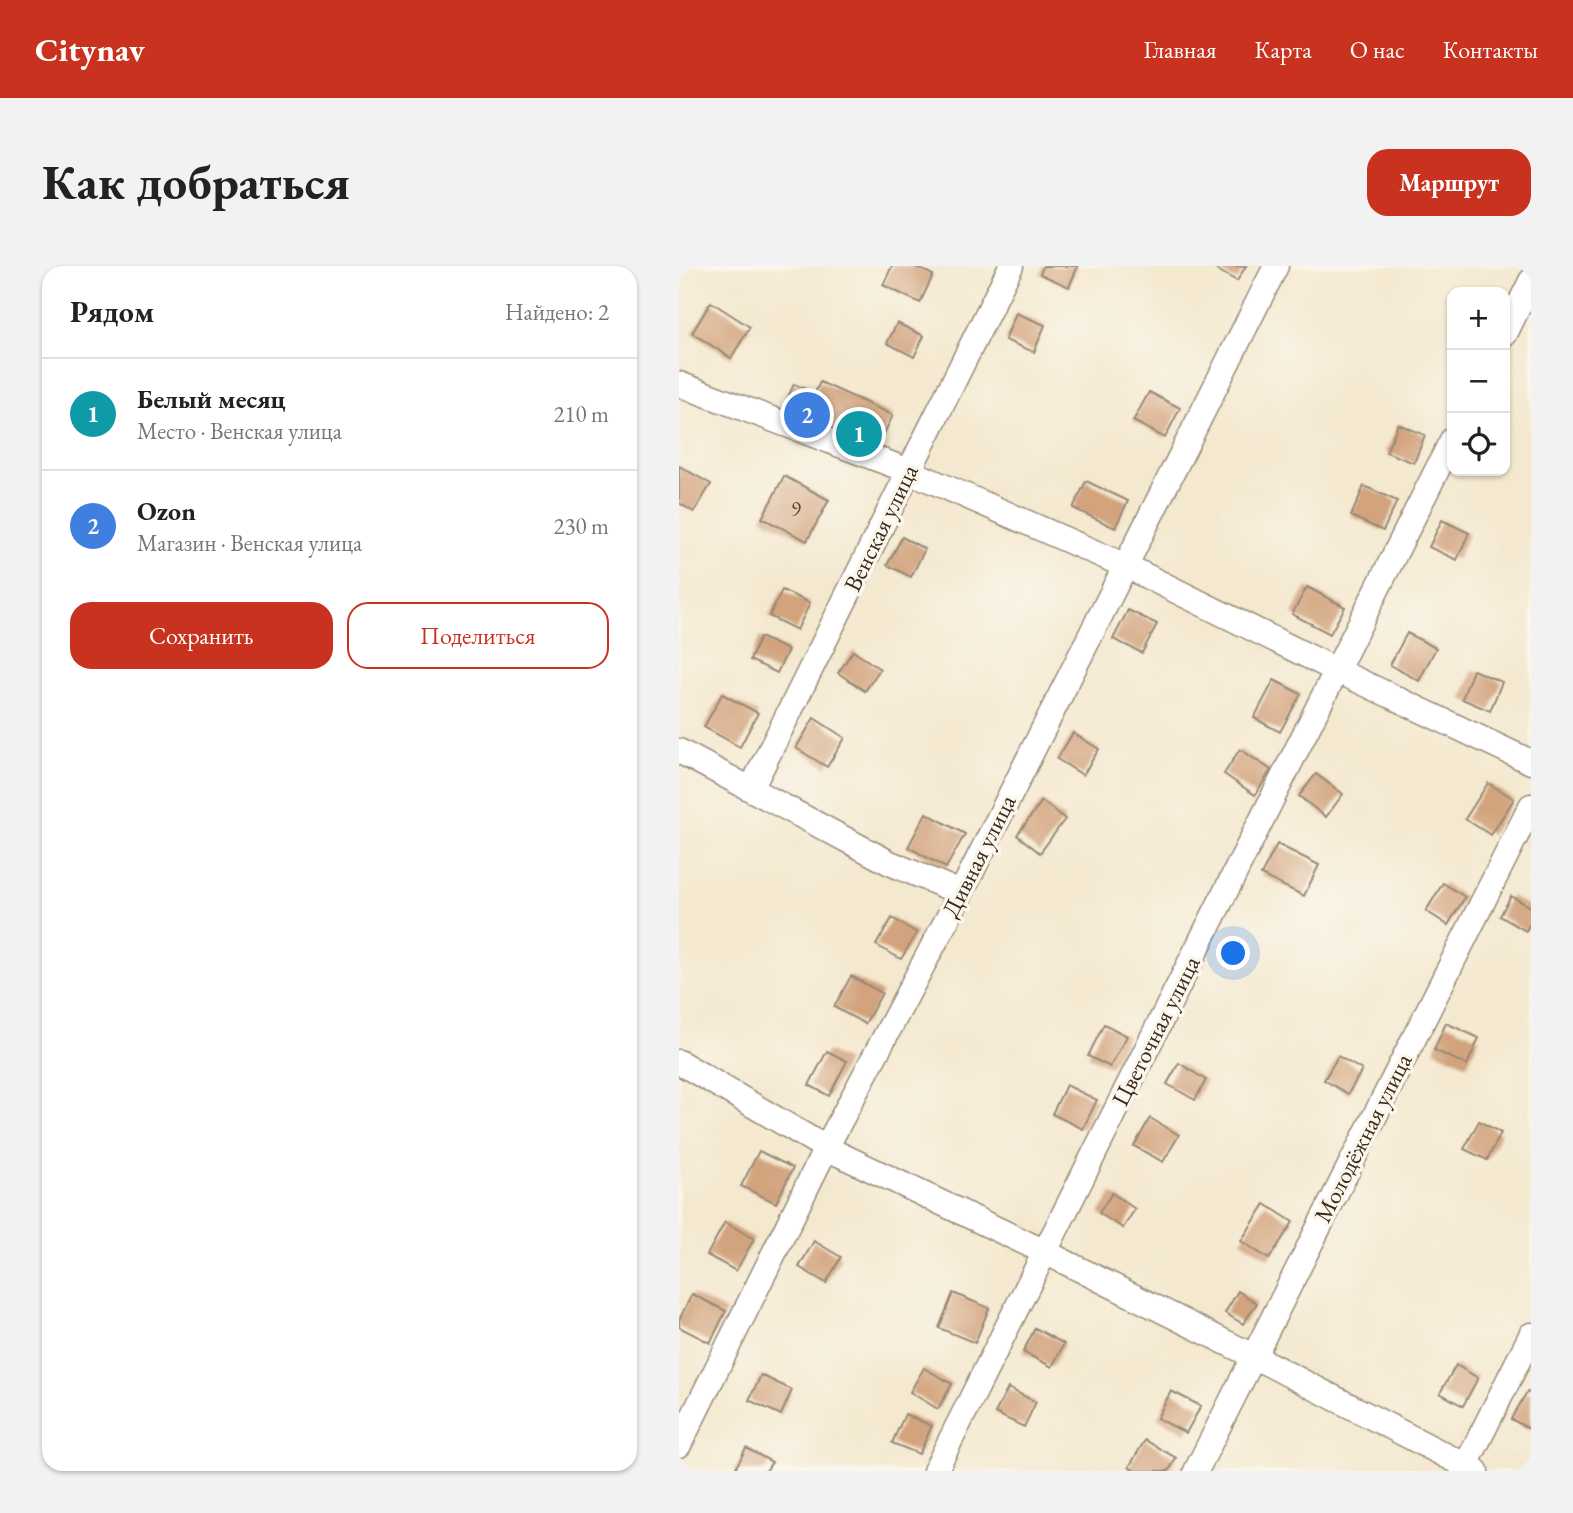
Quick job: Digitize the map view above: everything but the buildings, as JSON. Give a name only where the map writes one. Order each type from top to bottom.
[{"type":"street","name":"Венская улица","points":[[751,789],[1011,266]]},
{"type":"street","name":"Дивная улица","points":[[679,1445],[826,1148],[961,893],[1276,266]]},
{"type":"street","points":[[1510,324],[1531,281]]},
{"type":"street","points":[[679,384],[909,471],[1126,566],[1338,671],[1531,762]]},
{"type":"street","name":"Цветочная улица","points":[[935,1471],[1447,450]]},
{"type":"street","points":[[679,751],[890,863],[961,893]]},
{"type":"street","name":"Молодёжная улица","points":[[1196,1471],[1531,806]]},
{"type":"street","points":[[679,1062],[826,1148],[1045,1252],[1253,1356],[1468,1469],[1531,1335]]},
{"type":"place","name":"Ozon","points":[[807,415]]},
{"type":"place","name":"Белый месяц","points":[[859,434]]}]
